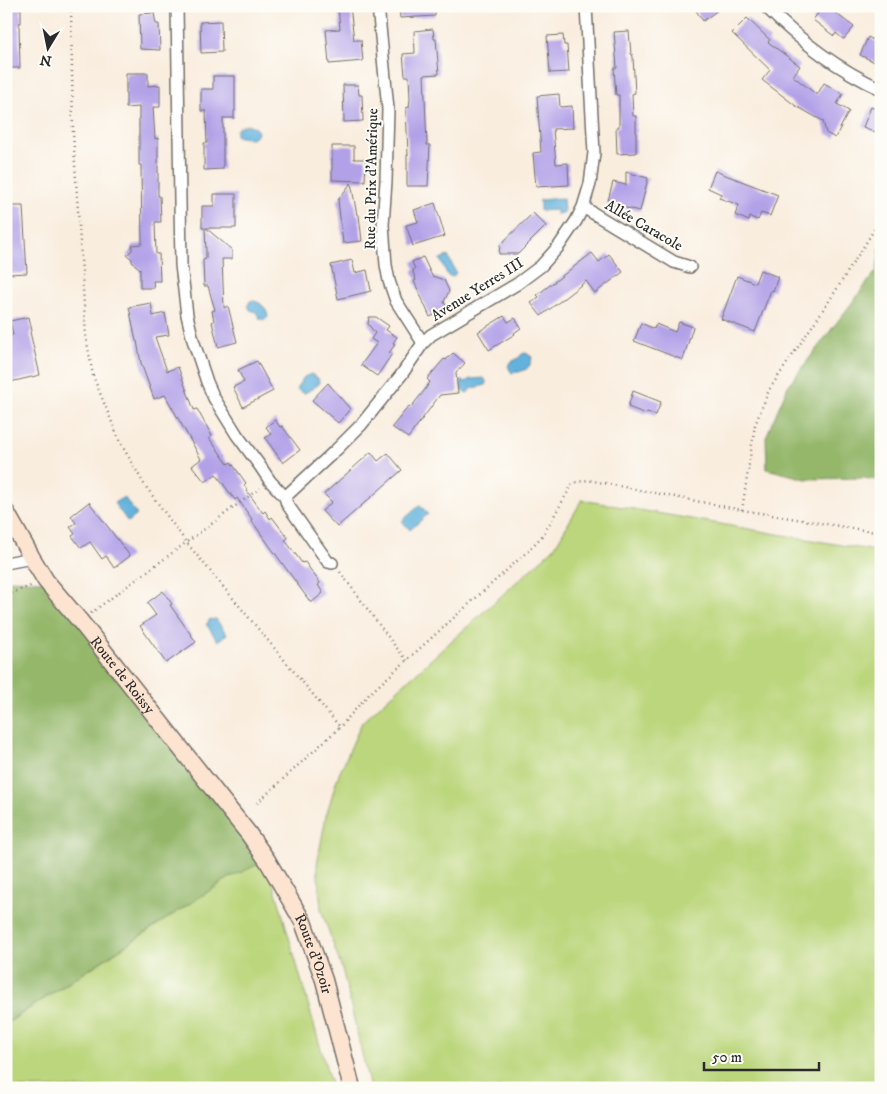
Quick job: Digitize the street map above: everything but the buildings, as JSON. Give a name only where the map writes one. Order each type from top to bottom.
[{"type":"main road","name":"Route de Roissy","points":[[6,512],[46,581],[80,621],[248,833]]},
{"type":"main road","name":"Route d'Ozoir","points":[[248,833],[267,860],[303,922],[324,980],[352,1088]]},
{"type":"street","points":[[177,6],[181,265],[187,315],[193,340],[214,398],[237,435],[285,497],[287,504],[328,562],[332,563]]},
{"type":"street","name":"Rue du Prix d'Amérique","points":[[378,6],[388,109],[383,225],[386,265],[396,301],[423,343]]},
{"type":"street","name":"Avenue Yerres III","points":[[285,497],[361,425],[431,335],[517,284],[541,266],[559,246],[576,222],[583,207],[594,153],[586,6]]},
{"type":"street","points":[[765,6],[810,48],[881,89]]},
{"type":"street","name":"Allée Caracole","points":[[583,207],[674,262],[690,266]]},
{"type":"street","points":[[6,563],[32,558]]},
{"type":"path","points":[[71,6],[79,232],[86,336],[93,376],[120,442],[144,484],[186,542],[340,727]]},
{"type":"path","points":[[742,510],[755,426],[769,390],[881,219]]},
{"type":"path","points":[[80,621],[270,480]]},
{"type":"path","points":[[257,803],[340,727],[367,696],[528,551],[543,535],[573,483],[588,480],[742,510],[881,534]]},
{"type":"path","points":[[332,563],[407,660]]},
{"type":"path","points":[[6,595],[46,581]]},
{"type":"green space","points":[[881,239],[881,481],[864,478],[806,479],[767,469],[766,437],[788,386],[877,270]]},
{"type":"green space","points":[[582,500],[881,552],[881,1088],[370,1088],[343,972],[321,909],[317,864],[326,816],[337,779],[362,722],[554,548]]},
{"type":"green space","points":[[6,580],[46,581],[267,860],[229,878],[6,1023]]},
{"type":"green space","points":[[267,860],[332,1088],[6,1088],[6,1024],[229,878]]},
{"type":"water","points":[[246,125],[257,130],[258,134],[255,137],[251,139],[236,135],[236,130],[239,127]]},
{"type":"water","points":[[563,198],[564,213],[556,214],[556,210],[540,211],[540,200]]},
{"type":"water","points":[[448,256],[456,273],[452,277],[448,276],[440,259]]},
{"type":"water","points":[[250,301],[262,305],[268,317],[265,320],[260,319],[256,312],[250,310],[248,305]]},
{"type":"water","points":[[526,353],[532,357],[530,365],[524,370],[512,373],[508,366],[509,364]]},
{"type":"water","points":[[311,374],[318,378],[318,385],[305,393],[300,392],[297,387],[304,377]]},
{"type":"water","points":[[484,378],[486,385],[473,388],[467,393],[462,391],[462,381],[466,382],[470,379]]},
{"type":"water","points":[[124,497],[137,515],[128,522],[114,503]]},
{"type":"water","points":[[420,505],[428,514],[410,530],[402,521]]},
{"type":"water","points":[[215,618],[227,634],[218,641],[206,624],[209,620]]}]
